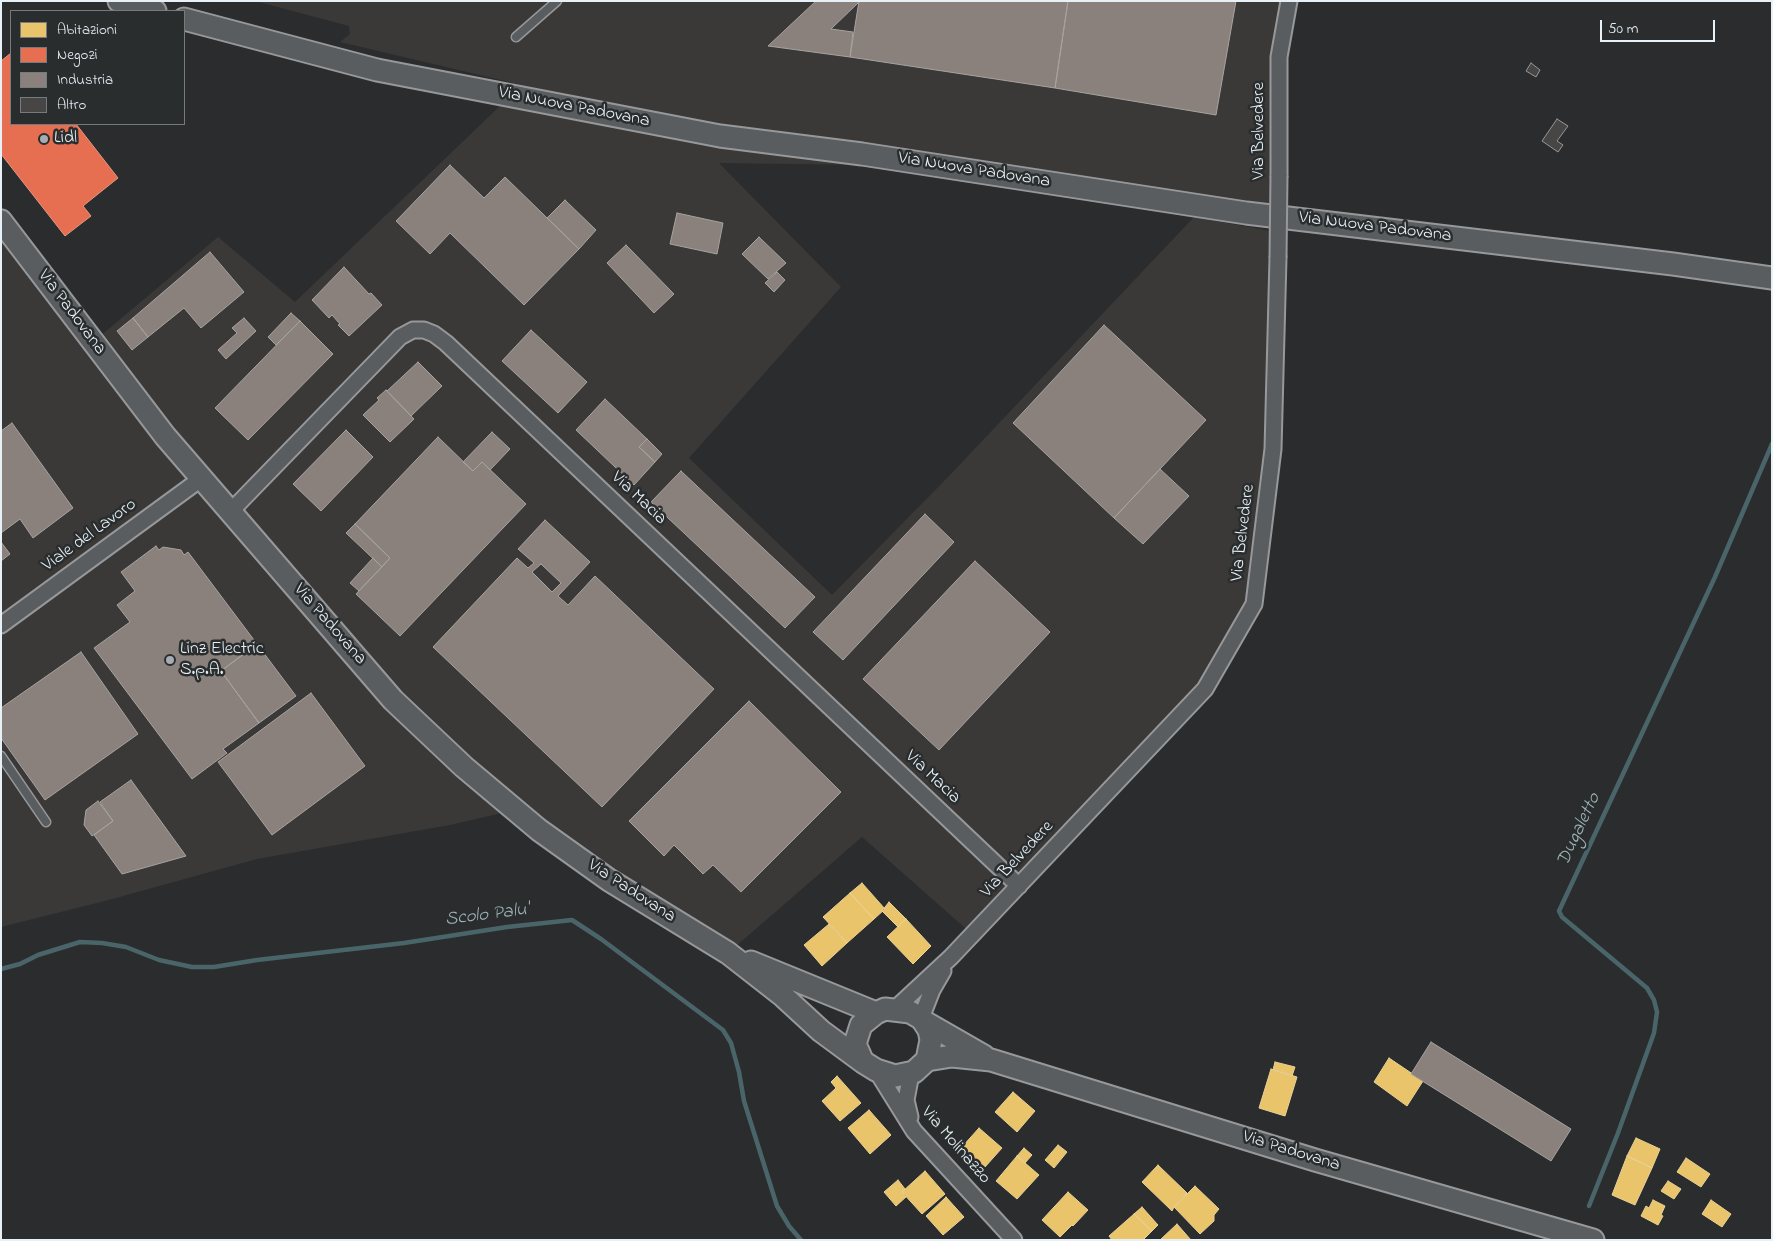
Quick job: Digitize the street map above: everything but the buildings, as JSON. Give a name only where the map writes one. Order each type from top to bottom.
[{"type":"street","points":[[120,1],[152,10]]},
{"type":"street","name":"Via Belvedere","points":[[885,1011],[951,957],[1205,689],[1254,604],[1273,449],[1278,258],[1279,57],[1289,1]]},
{"type":"street","name":"Via Nuova Padovana","points":[[185,19],[377,70],[720,136],[862,154],[1246,213],[1664,263],[1772,278]]},
{"type":"street","name":"Via Padovana","points":[[1,221],[165,436],[393,700],[464,767],[539,830],[609,880],[728,952],[783,996],[821,1031],[870,1066],[895,1076],[952,1056],[991,1060],[1315,1160],[1594,1240]]},
{"type":"street","name":"Via Macia","points":[[230,512],[400,337],[413,330],[424,330],[434,334],[446,343],[1019,886]]},
{"type":"street","name":"Viale del Lavoro","points":[[1,624],[202,478]]},
{"type":"street","name":"Via Padovana","points":[[728,952],[885,1011],[910,1012],[991,1060]]},
{"type":"street","name":"Via Belvedere","points":[[923,1020],[923,1013],[932,990],[951,957]]},
{"type":"street","points":[[870,1066],[855,1044],[861,1025],[885,1011]]},
{"type":"street","points":[[914,1131],[906,1100],[910,1079],[920,1066],[931,1040],[929,1030],[923,1020]]},
{"type":"street","name":"Via Molinazzo","points":[[870,1066],[914,1131],[1014,1240]]},
{"type":"lane","points":[[516,37],[557,1]]},
{"type":"lane","points":[[1,756],[46,822]]},
{"type":"shaded area","points":[[255,1],[1289,1],[1279,217],[942,166],[719,163],[841,287],[689,458],[832,595],[949,476],[1194,217],[1276,232],[1273,449],[1254,604],[1205,689],[973,935],[862,837],[728,953],[515,810],[450,825],[257,859],[105,901],[1,927],[1,221],[93,342],[218,237],[295,302],[522,85],[340,42],[350,34],[349,26]]},
{"type":"waterway","name":"Dugaletto","points":[[1589,1206],[1654,1033],[1657,1012],[1654,1000],[1647,988],[1562,917],[1559,911],[1715,577],[1772,444]]},
{"type":"waterway","name":"Scolo Palu'","points":[[1,969],[80,942],[126,947],[159,960],[192,967],[214,967],[257,960],[404,943],[507,927],[572,920],[601,939],[723,1030],[731,1043],[744,1101],[777,1206],[789,1226],[801,1240]]},
{"type":"place","name":"Lidl","points":[[44,139]]},
{"type":"place","name":"Linz Electric S.p.A.","points":[[170,660]]}]
